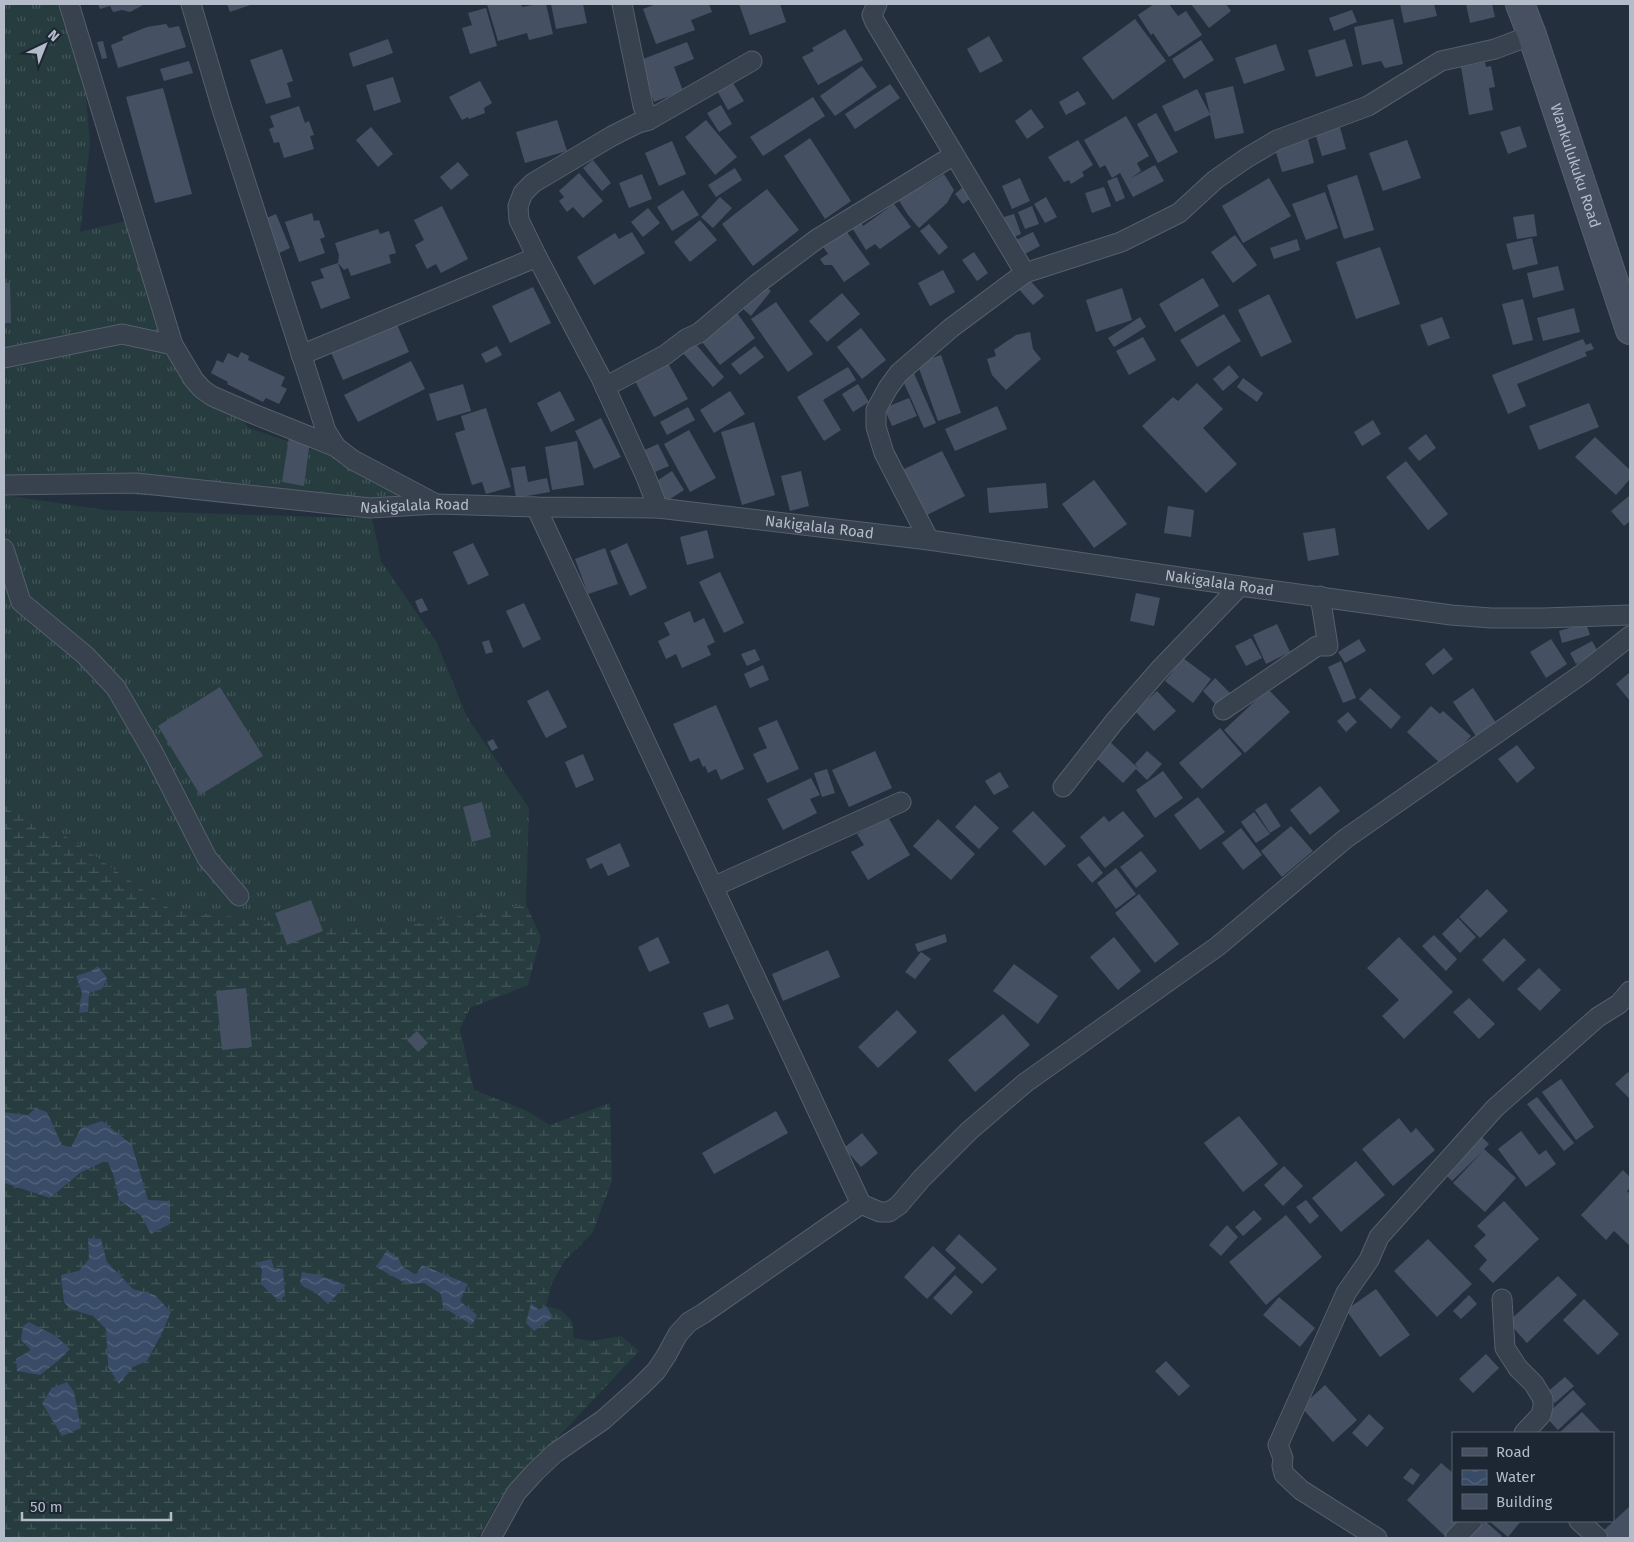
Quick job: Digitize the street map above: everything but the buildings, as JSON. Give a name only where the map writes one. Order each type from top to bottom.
[{"type":"main road","name":"Wankulukuku Road","points":[[1520,4],[1629,324]]},
{"type":"street","points":[[69,4],[173,346],[194,380],[212,396],[336,447],[353,460],[437,504]]},
{"type":"street","points":[[191,4],[222,109],[326,432],[336,447]]},
{"type":"street","points":[[622,4],[643,106],[649,120]]},
{"type":"street","points":[[876,4],[872,15],[875,22],[1025,273]]},
{"type":"street","points":[[929,540],[884,453],[876,427],[876,410],[899,373],[950,328],[1025,273],[1121,242],[1180,213],[1215,180],[1277,140],[1368,106],[1441,61],[1496,50],[1532,36]]},
{"type":"street","points":[[658,508],[605,387],[568,313],[537,257],[520,220],[518,206],[523,193],[534,183],[575,157],[630,127],[649,120],[752,61]]},
{"type":"street","points":[[605,387],[665,355],[686,339],[699,333],[757,284],[817,239],[954,155]]},
{"type":"street","points":[[301,355],[537,257]]},
{"type":"street","points":[[4,358],[122,334],[173,346]]},
{"type":"street","name":"Nakigalala Road","points":[[4,485],[136,483],[370,508],[437,504],[658,508],[929,540],[1240,586],[1451,614],[1491,618],[1630,615]]},
{"type":"street","points":[[536,507],[860,1204],[880,1212],[889,1212],[899,1205],[922,1178],[969,1131],[1025,1083],[1218,946],[1345,839],[1582,674],[1630,636]]},
{"type":"street","points":[[4,549],[21,602],[85,655],[116,688],[154,754],[207,858],[239,896]]},
{"type":"street","points":[[1063,787],[1114,722],[1161,668],[1240,586]]},
{"type":"street","points":[[1223,710],[1317,646],[1328,646],[1320,596]]},
{"type":"street","points":[[713,887],[901,802]]},
{"type":"street","points":[[1377,1538],[1300,1490],[1284,1474],[1283,1458],[1278,1445],[1346,1293],[1369,1260],[1379,1237],[1495,1108],[1598,1017],[1619,1004],[1630,991]]},
{"type":"street","points":[[492,1538],[516,1493],[535,1472],[555,1453],[603,1420],[641,1386],[656,1371],[678,1334],[689,1322],[860,1204]]},
{"type":"street","points":[[1502,1299],[1505,1348],[1518,1368],[1534,1384],[1542,1400],[1543,1407],[1540,1415],[1525,1432]]},
{"type":"street","points":[[1455,1538],[1471,1522]]},
{"type":"street","points":[[1580,1522],[1598,1538]]},
{"type":"green space","points":[[4,4],[60,4],[82,53],[90,143],[80,232],[142,217],[183,352],[249,428],[343,460],[398,493],[400,500],[231,499],[4,489]]},
{"type":"green space","points":[[4,495],[105,510],[372,518],[381,561],[436,641],[467,717],[529,808],[526,905],[395,927],[297,925],[170,909],[75,842],[20,811],[4,794]]},
{"type":"green space","points":[[4,794],[20,811],[75,842],[170,909],[297,925],[395,927],[526,905],[541,937],[528,985],[470,1008],[460,1029],[474,1090],[525,1110],[550,1125],[610,1103],[612,1181],[592,1234],[565,1260],[552,1283],[546,1306],[561,1310],[572,1321],[574,1338],[592,1341],[621,1336],[639,1351],[499,1500],[478,1538],[4,1538],[4,1183],[50,1198],[80,1173],[107,1159],[113,1174],[119,1200],[141,1216],[151,1234],[170,1224],[170,1202],[148,1200],[132,1145],[81,1128],[71,1147],[61,1145],[47,1112],[28,1115],[4,1112]],"holes":[[[98,966],[107,978],[88,993],[80,1013],[82,993],[76,976],[91,971]],[[88,1238],[101,1240],[107,1262],[133,1289],[155,1295],[171,1312],[147,1361],[133,1367],[108,1367],[106,1329],[93,1316],[70,1309],[79,1271],[90,1259]],[[399,1259],[402,1266],[416,1276],[422,1265],[468,1284],[460,1301],[477,1315],[424,1283],[407,1284]]]},
{"type":"water","points":[[98,966],[107,978],[102,989],[89,993],[88,1012],[79,1013],[82,993],[76,976],[91,971]]},
{"type":"water","points":[[36,1108],[47,1112],[62,1145],[71,1147],[81,1128],[102,1121],[132,1145],[148,1200],[170,1201],[170,1224],[151,1234],[141,1216],[119,1200],[113,1174],[107,1160],[80,1173],[50,1198],[4,1183],[4,1112],[28,1115]]},
{"type":"water","points":[[88,1238],[101,1239],[107,1262],[133,1289],[155,1295],[171,1312],[147,1361],[133,1367],[119,1384],[108,1367],[106,1329],[93,1316],[70,1309],[64,1302],[61,1275],[79,1271],[89,1259]]},
{"type":"water","points":[[387,1250],[399,1259],[402,1266],[416,1275],[422,1265],[468,1284],[460,1301],[477,1315],[472,1325],[443,1307],[441,1294],[424,1283],[407,1284],[376,1267]]},
{"type":"water","points":[[271,1259],[274,1268],[283,1269],[285,1296],[278,1300],[261,1284],[262,1269],[256,1263]]},
{"type":"water","points":[[302,1272],[318,1275],[346,1285],[328,1304],[316,1293],[304,1287],[300,1282]]},
{"type":"water","points":[[531,1303],[539,1310],[546,1306],[553,1317],[534,1331],[526,1323]]},
{"type":"water","points":[[29,1322],[56,1336],[70,1349],[40,1375],[17,1371],[16,1359],[31,1350],[21,1340],[23,1326]]},
{"type":"water","points":[[67,1382],[74,1392],[81,1428],[62,1436],[42,1403],[52,1388]]}]
